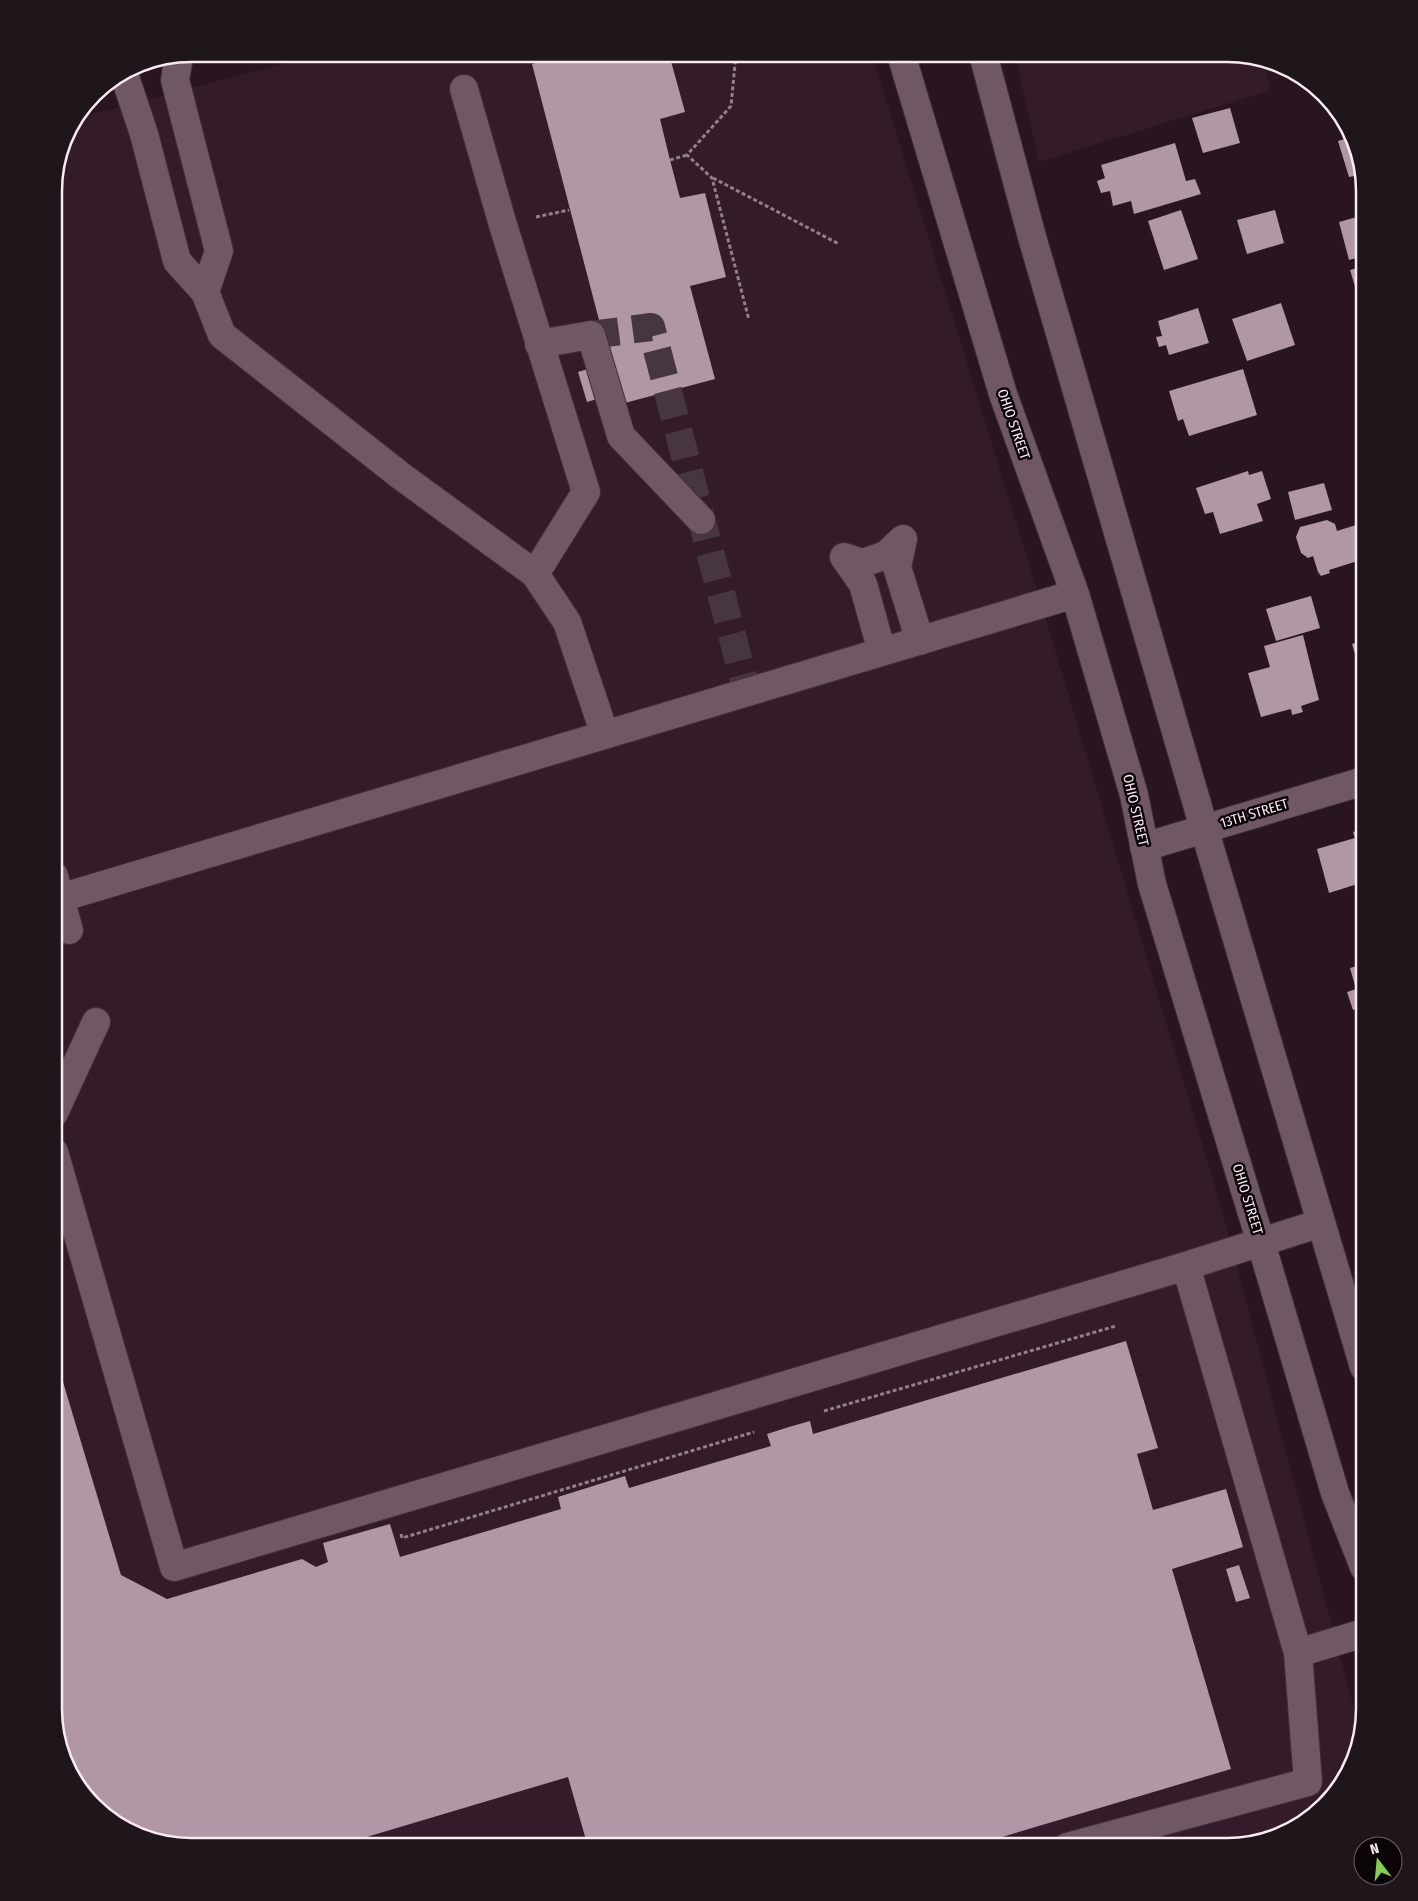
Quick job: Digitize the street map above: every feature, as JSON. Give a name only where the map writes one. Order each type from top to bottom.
[{"type":"street","name":"OHIO STREET","points":[[904,63],[1003,394],[1074,594],[1134,795],[1152,884],[1335,1494],[1356,1547]]},
{"type":"street","points":[[985,63],[1032,237],[1204,828],[1356,1340]]},
{"type":"street","points":[[178,64],[175,80],[219,251],[205,292]]},
{"type":"street","points":[[126,80],[144,134],[177,260],[205,292],[222,335],[401,476],[535,574],[567,622],[605,735]]},
{"type":"street","points":[[464,89],[539,344],[586,492],[535,574]]},
{"type":"street","points":[[539,344],[591,335],[621,436],[701,520]]},
{"type":"street","points":[[882,652],[863,584],[844,557],[863,563],[886,555],[903,539],[897,567],[920,641]]},
{"type":"street","points":[[63,885],[605,735],[1074,594]]},
{"type":"street","name":"13TH STREET","points":[[1144,847],[1356,782]]},
{"type":"street","points":[[63,907],[69,930]]},
{"type":"street","points":[[62,1094],[96,1022]]},
{"type":"street","points":[[62,1181],[174,1567],[1186,1266],[1321,1223]]},
{"type":"street","points":[[1100,1838],[1308,1782],[1298,1653],[1186,1266]]},
{"type":"street","points":[[1298,1653],[1356,1635]]},
{"type":"path","points":[[670,160],[687,155],[731,106],[735,63]]},
{"type":"path","points":[[687,155],[712,178],[839,244]]},
{"type":"path","points":[[712,178],[749,320]]},
{"type":"path","points":[[539,216],[569,210]]},
{"type":"path","points":[[815,1414],[1116,1326]]},
{"type":"path","points":[[400,1529],[402,1538],[759,1430]]},
{"type":"shaded area","points":[[287,63],[875,63],[1048,626],[1222,1210],[1355,1714],[1349,1751],[1334,1781],[1298,1817],[1268,1832],[1251,1836],[1226,1838],[192,1838],[167,1836],[150,1832],[135,1825],[120,1817],[107,1806],[84,1781],[69,1751],[62,1709],[63,183],[72,142],[87,116]]},
{"type":"shaded area","points":[[1017,63],[1235,63],[1265,69],[1271,90],[1039,162]]},
{"type":"building","points":[[671,63],[685,112],[660,119],[670,160],[680,198],[705,193],[726,277],[690,286],[715,379],[621,404],[532,64]]},
{"type":"building","points":[[1230,108],[1240,143],[1203,153],[1192,118]]},
{"type":"building","points":[[1344,139],[1349,150],[1354,176],[1349,177],[1338,141]]},
{"type":"building","points":[[1175,143],[1186,181],[1195,179],[1201,194],[1134,214],[1131,201],[1113,206],[1110,191],[1101,193],[1097,181],[1105,178],[1101,165]]},
{"type":"building","points":[[1181,210],[1198,259],[1164,270],[1148,221]]},
{"type":"building","points":[[1275,210],[1284,243],[1247,254],[1237,220]]},
{"type":"building","points":[[1356,217],[1356,258],[1349,260],[1339,222]]},
{"type":"building","points":[[1356,268],[1356,290],[1350,270]]},
{"type":"building","points":[[1281,303],[1295,345],[1247,361],[1232,319]]},
{"type":"building","points":[[1198,308],[1209,343],[1169,355],[1166,345],[1159,347],[1156,337],[1162,336],[1158,321]]},
{"type":"building","points":[[591,368],[600,398],[587,402],[578,372]]},
{"type":"building","points":[[1243,369],[1257,415],[1189,436],[1183,419],[1178,421],[1169,391]]},
{"type":"building","points":[[1248,471],[1249,475],[1262,471],[1271,499],[1257,504],[1263,521],[1220,534],[1213,512],[1205,514],[1196,488]]},
{"type":"building","points":[[1324,483],[1332,510],[1295,520],[1288,492]]},
{"type":"building","points":[[1327,520],[1335,524],[1337,531],[1356,525],[1356,562],[1329,570],[1330,573],[1321,576],[1313,556],[1308,558],[1301,553],[1296,537],[1300,527]]},
{"type":"building","points":[[1311,596],[1320,628],[1276,641],[1266,609]]},
{"type":"building","points":[[1303,635],[1319,700],[1301,706],[1303,712],[1292,715],[1291,709],[1261,717],[1248,673],[1270,667],[1264,646]]},
{"type":"building","points":[[1356,643],[1356,657],[1352,644]]},
{"type":"building","points":[[1356,831],[1356,885],[1329,893],[1317,849],[1355,838],[1353,832]]},
{"type":"building","points":[[1356,966],[1356,989],[1350,968]]},
{"type":"building","points":[[1356,989],[1356,1009],[1353,1010],[1347,992]]},
{"type":"building","points":[[1126,1341],[1158,1448],[1137,1454],[1153,1510],[1226,1489],[1243,1547],[1172,1569],[1231,1769],[998,1838],[585,1838],[568,1777],[363,1838],[192,1838],[167,1836],[150,1832],[120,1817],[84,1781],[69,1751],[62,1709],[62,1379],[121,1575],[167,1599],[302,1559],[316,1567],[328,1562],[323,1543],[390,1524],[400,1557],[561,1509],[558,1497],[625,1476],[629,1488],[771,1446],[767,1434],[789,1427],[810,1421],[813,1434]]},
{"type":"building","points":[[1239,1565],[1250,1598],[1236,1602],[1226,1569]]},
{"type":"tunnel","points":[[591,335],[651,327],[747,692]]}]
